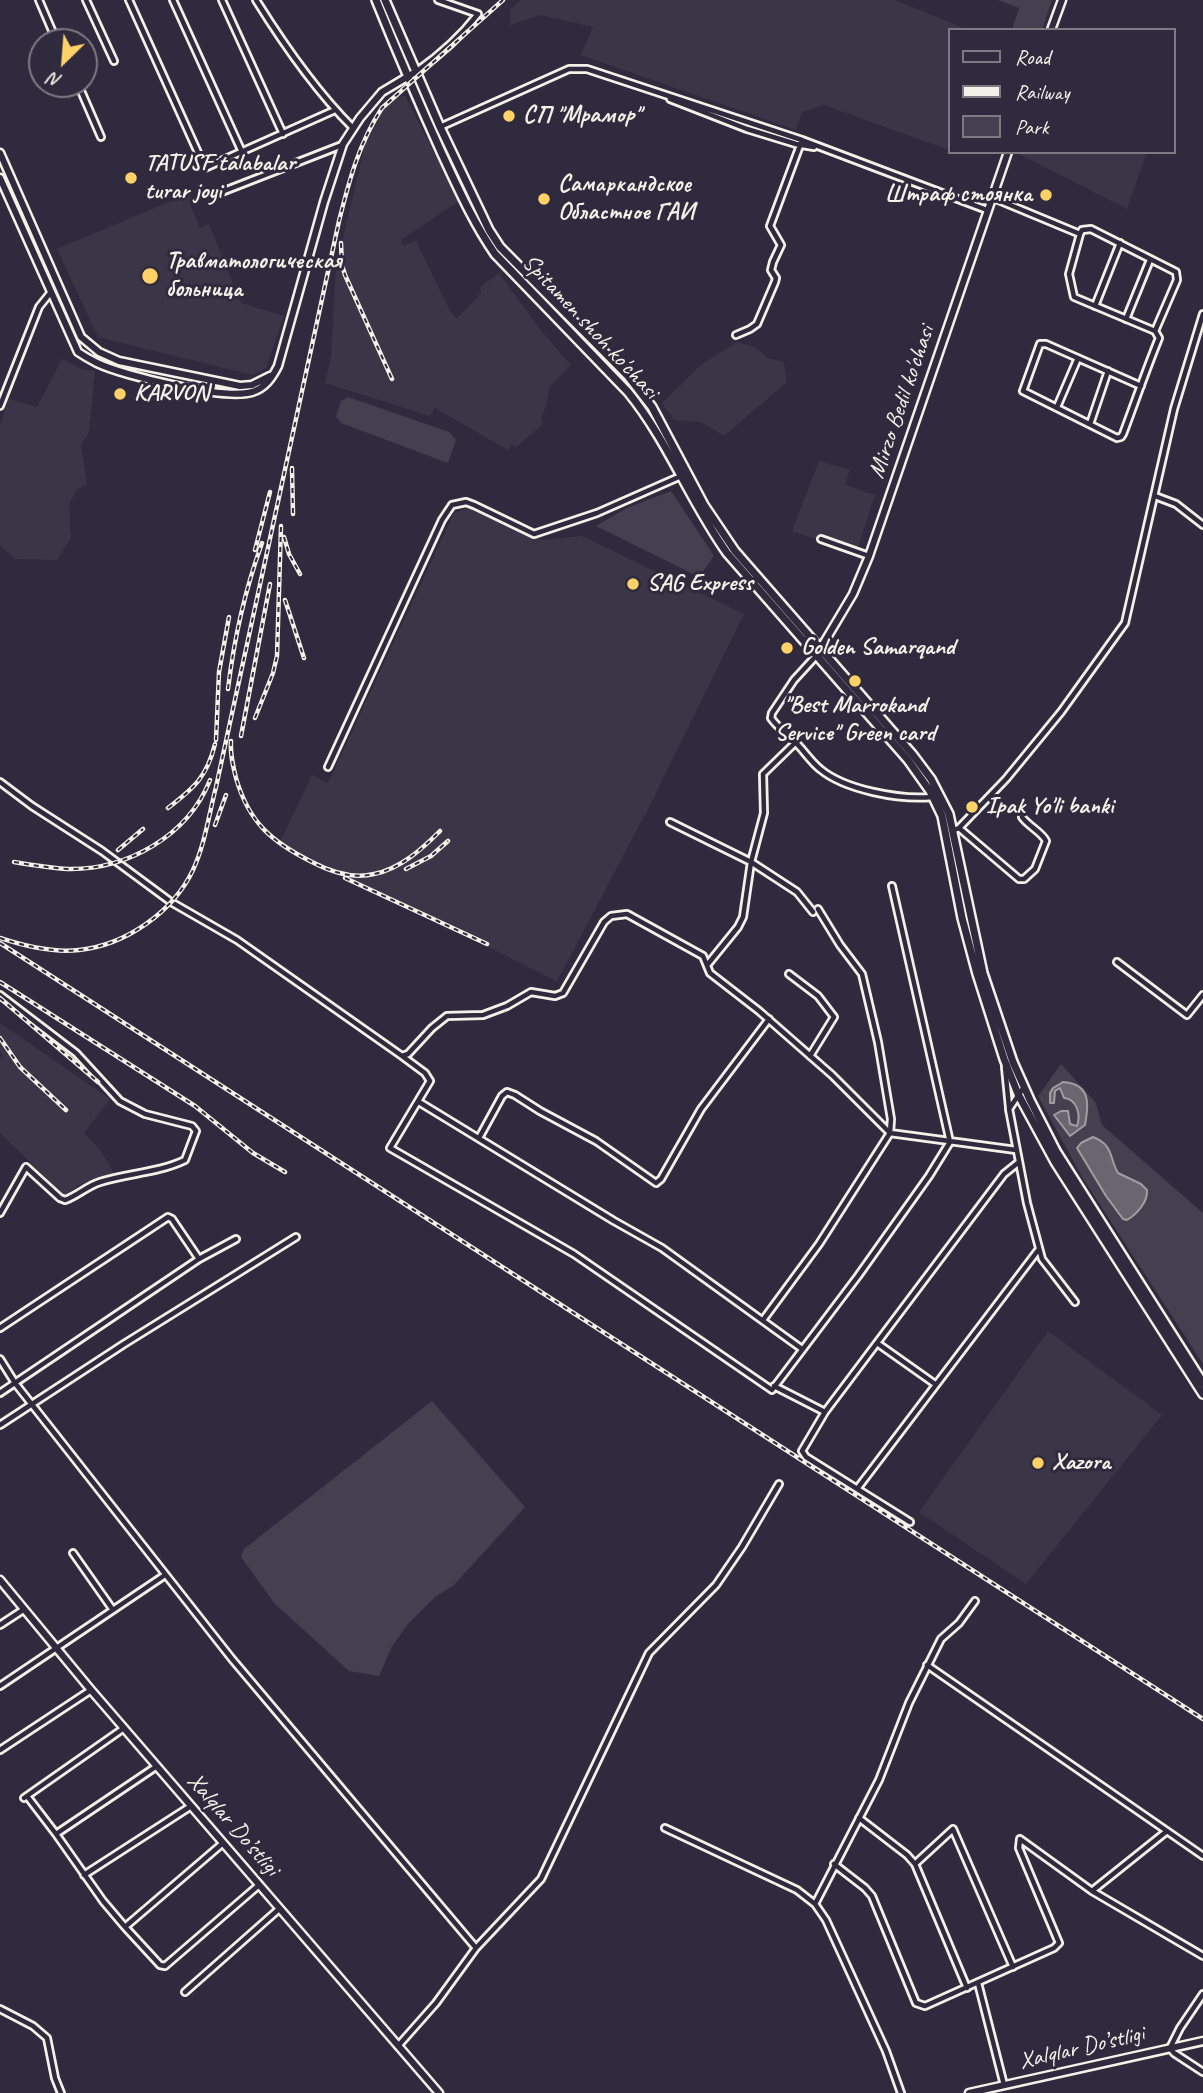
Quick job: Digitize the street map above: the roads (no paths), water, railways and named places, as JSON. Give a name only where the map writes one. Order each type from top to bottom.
[{"type":"main road","name":"Spitamen shoh ko'chasi","points":[[376,0],[470,215],[483,236],[514,274],[647,415],[706,523],[727,553],[818,652]]},
{"type":"main road","name":"Spitamen shoh ko'chasi","points":[[385,0],[440,127],[489,230],[500,247],[628,376],[652,407],[704,505],[735,551],[818,652]]},
{"type":"main road","points":[[818,652],[908,760],[952,831],[977,974],[1004,1059],[1056,1151],[1203,1383]]},
{"type":"main road","points":[[818,652],[923,766],[943,799],[983,973],[1021,1091],[1050,1154],[1203,1394]]},
{"type":"street","points":[[39,0],[52,28]]},
{"type":"street","points":[[86,0],[114,61]]},
{"type":"street","points":[[129,0],[205,168],[335,110]]},
{"type":"street","points":[[173,0],[242,152]]},
{"type":"street","points":[[222,0],[283,134]]},
{"type":"street","points":[[256,0],[335,110],[353,128]]},
{"type":"street","points":[[0,178],[78,352],[99,364],[156,380],[220,393],[247,393],[264,386],[278,366],[324,202],[343,145],[353,128],[383,92],[431,61],[466,30],[478,14],[438,0]]},
{"type":"street","points":[[1052,28],[1062,0]]},
{"type":"street","points":[[440,127],[569,69],[587,69],[660,93],[690,108],[818,147],[987,210]]},
{"type":"street","points":[[84,98],[101,137]]},
{"type":"street","points":[[736,335],[757,324],[776,280],[771,271],[781,245],[770,226],[802,143]]},
{"type":"street","points":[[219,193],[343,145]]},
{"type":"street","points":[[0,153],[81,337],[99,352],[119,361],[240,386],[258,383],[274,373]]},
{"type":"street","name":"Mirzo Bedil ko'chasi","points":[[818,652],[853,594],[869,556],[1007,154]]},
{"type":"street","points":[[991,197],[1080,234]]},
{"type":"street","points":[[1140,386],[1046,344],[1040,344],[1023,391],[1117,438],[1121,437],[1159,338],[1158,332],[1155,331],[1126,319],[1074,297],[1069,274],[1082,230],[1091,229],[1176,272],[1178,276],[1155,331]]},
{"type":"street","points":[[1095,306],[1120,243]]},
{"type":"street","points":[[1126,319],[1150,260]]},
{"type":"street","points":[[0,406],[39,307],[51,292]]},
{"type":"street","points":[[1022,817],[1045,839],[1035,869],[1024,879],[952,831],[1006,779],[1061,712],[1125,623],[1174,409],[1203,314]]},
{"type":"street","points":[[1057,407],[1078,358]]},
{"type":"street","points":[[1090,424],[1108,371]]},
{"type":"street","points":[[328,767],[442,520],[452,505],[466,502],[534,534],[597,513],[681,476]]},
{"type":"street","points":[[1155,496],[1176,504],[1203,525]]},
{"type":"street","points":[[821,539],[869,556]]},
{"type":"street","points":[[818,652],[794,680],[771,716],[774,722],[817,766],[842,784],[910,797],[933,797]]},
{"type":"street","points":[[708,964],[743,917],[751,862],[764,813],[763,774],[796,742]]},
{"type":"street","points":[[0,782],[102,851],[171,902],[237,940],[402,1056],[429,1079],[419,1102],[390,1148],[573,1254],[768,1390],[772,1390],[858,1276],[950,1142],[892,886]]},
{"type":"street","points":[[670,822],[751,862],[797,892],[816,910],[862,974],[878,1042],[891,1119],[890,1133],[819,1244],[763,1320]]},
{"type":"street","points":[[402,1056],[408,1054],[447,1016],[483,1015],[507,1006],[531,992],[555,996],[563,992],[604,922],[618,914],[627,914],[703,956],[710,973],[769,1019],[890,1133],[1016,1150]]},
{"type":"street","points":[[1117,962],[1187,1015],[1203,995]]},
{"type":"street","points":[[789,975],[818,996],[834,1017],[810,1056]]},
{"type":"street","points":[[0,995],[76,1054],[120,1101],[145,1114],[192,1126],[196,1131],[185,1160],[163,1168],[102,1181],[65,1200],[26,1167],[0,1213]]},
{"type":"street","points":[[479,1138],[502,1096],[507,1092],[597,1141],[656,1183],[661,1179],[701,1110],[769,1019]]},
{"type":"street","points":[[1004,1059],[1018,1162],[1039,1249],[1042,1259],[1075,1302]]},
{"type":"street","points":[[1009,1109],[1021,1091]]},
{"type":"street","points":[[419,1102],[662,1248],[802,1349]]},
{"type":"street","points":[[910,1522],[806,1457],[802,1451],[825,1412],[1004,1174],[1018,1162]]},
{"type":"street","points":[[0,1328],[168,1216],[199,1259]]},
{"type":"street","points":[[0,1424],[296,1237]]},
{"type":"street","points":[[0,1393],[199,1259],[236,1239]]},
{"type":"street","points":[[857,1489],[1039,1249]]},
{"type":"street","points":[[877,1343],[935,1384]]},
{"type":"street","points":[[0,1359],[15,1383],[164,1575],[476,1948]]},
{"type":"street","points":[[774,1386],[825,1412]]},
{"type":"street","points":[[398,2047],[436,2003],[476,1948],[541,1879],[649,1653],[716,1585],[779,1484]]},
{"type":"street","points":[[73,1553],[113,1610]]},
{"type":"street","points":[[0,1686],[164,1575]]},
{"type":"street","name":"Xalqlar Do’stligi","points":[[0,1580],[91,1690],[439,2093]]},
{"type":"street","points":[[815,1904],[879,1780],[927,1665],[941,1639],[959,1623],[975,1601]]},
{"type":"street","points":[[0,1625],[23,1609]]},
{"type":"street","points":[[927,1665],[1203,1856]]},
{"type":"street","points":[[0,1750],[91,1690]]},
{"type":"street","points":[[124,1728],[26,1797],[125,1927],[160,1965],[165,1966],[259,1885]]},
{"type":"street","points":[[56,1834],[157,1766]]},
{"type":"street","points":[[84,1875],[191,1806]]},
{"type":"street","points":[[859,1818],[915,1864],[967,1988]]},
{"type":"street","points":[[665,1828],[797,1890],[815,1904],[826,1920],[886,2051],[901,2093]]},
{"type":"street","points":[[915,1864],[953,1829],[1013,1967]]},
{"type":"street","points":[[1092,1891],[1167,1830]]},
{"type":"street","points":[[834,1864],[872,1896],[916,2003],[925,2006],[1054,1948],[1059,1943],[1019,1848],[1020,1839],[1092,1891],[1203,1956]]},
{"type":"street","points":[[125,1927],[223,1843]]},
{"type":"street","points":[[185,1992],[279,1909]]},
{"type":"street","points":[[978,1983],[1004,2085]]},
{"type":"street","points":[[1203,1994],[1180,2028],[1171,2048],[1174,2053],[1203,2072]]},
{"type":"street","points":[[0,2009],[33,2026],[47,2038],[55,2078],[61,2093]]},
{"type":"street","name":"Xalqlar Do’stligi","points":[[970,2093],[1203,2041]]},
{"type":"railway","points":[[0,938],[59,951],[97,947],[130,934],[161,912],[173,900],[193,870],[206,829],[339,221],[356,163],[382,108],[503,0]]},
{"type":"railway","points":[[341,243],[345,275],[392,379]]},
{"type":"railway","points":[[292,468],[293,514]]},
{"type":"railway","points":[[255,550],[270,492]]},
{"type":"railway","points":[[255,718],[277,656],[281,526]]},
{"type":"railway","points":[[284,537],[289,554],[300,574]]},
{"type":"railway","points":[[228,689],[241,615],[262,543]]},
{"type":"railway","points":[[241,736],[270,584]]},
{"type":"railway","points":[[285,600],[304,658]]},
{"type":"railway","points":[[216,740],[219,672],[229,617]]},
{"type":"railway","points":[[231,741],[236,778],[241,794],[255,819],[285,847],[319,866],[350,875],[384,871],[410,857],[440,831]]},
{"type":"railway","points":[[168,808],[198,781],[208,765],[215,744]]},
{"type":"railway","points":[[14,862],[68,869],[90,868],[133,856],[153,846],[187,818],[210,780]]},
{"type":"railway","points":[[215,825],[226,795]]},
{"type":"railway","points":[[118,850],[143,829]]},
{"type":"railway","points":[[406,869],[431,856],[448,841]]},
{"type":"railway","points":[[345,878],[487,944]]},
{"type":"railway","points":[[0,943],[1203,1719]]},
{"type":"railway","points":[[0,982],[195,1106],[253,1153],[285,1172]]},
{"type":"railway","points":[[0,998],[98,1082]]},
{"type":"railway","points":[[0,1038],[20,1067],[66,1110]]},
{"type":"place","name":"СП \"Мрамор\"","points":[[509,116]]},
{"type":"place","name":"TATUSF talabalar turar joyi","points":[[131,178]]},
{"type":"place","name":"Штраф стоянка","points":[[1046,195]]},
{"type":"place","name":"Самаркандское Областное ГАИ","points":[[544,199]]},
{"type":"place","name":"Травматологическая больница","points":[[150,276]]},
{"type":"place","name":"KARVON","points":[[120,394]]},
{"type":"place","name":"SAG Express","points":[[633,584]]},
{"type":"place","name":"Golden Samarqand","points":[[787,648]]},
{"type":"place","name":"\"Best Marrokand Service\" Green card","points":[[855,681]]},
{"type":"place","name":"Ipak Yo'li banki","points":[[972,807]]},
{"type":"place","name":"Xazora","points":[[1038,1463]]}]
